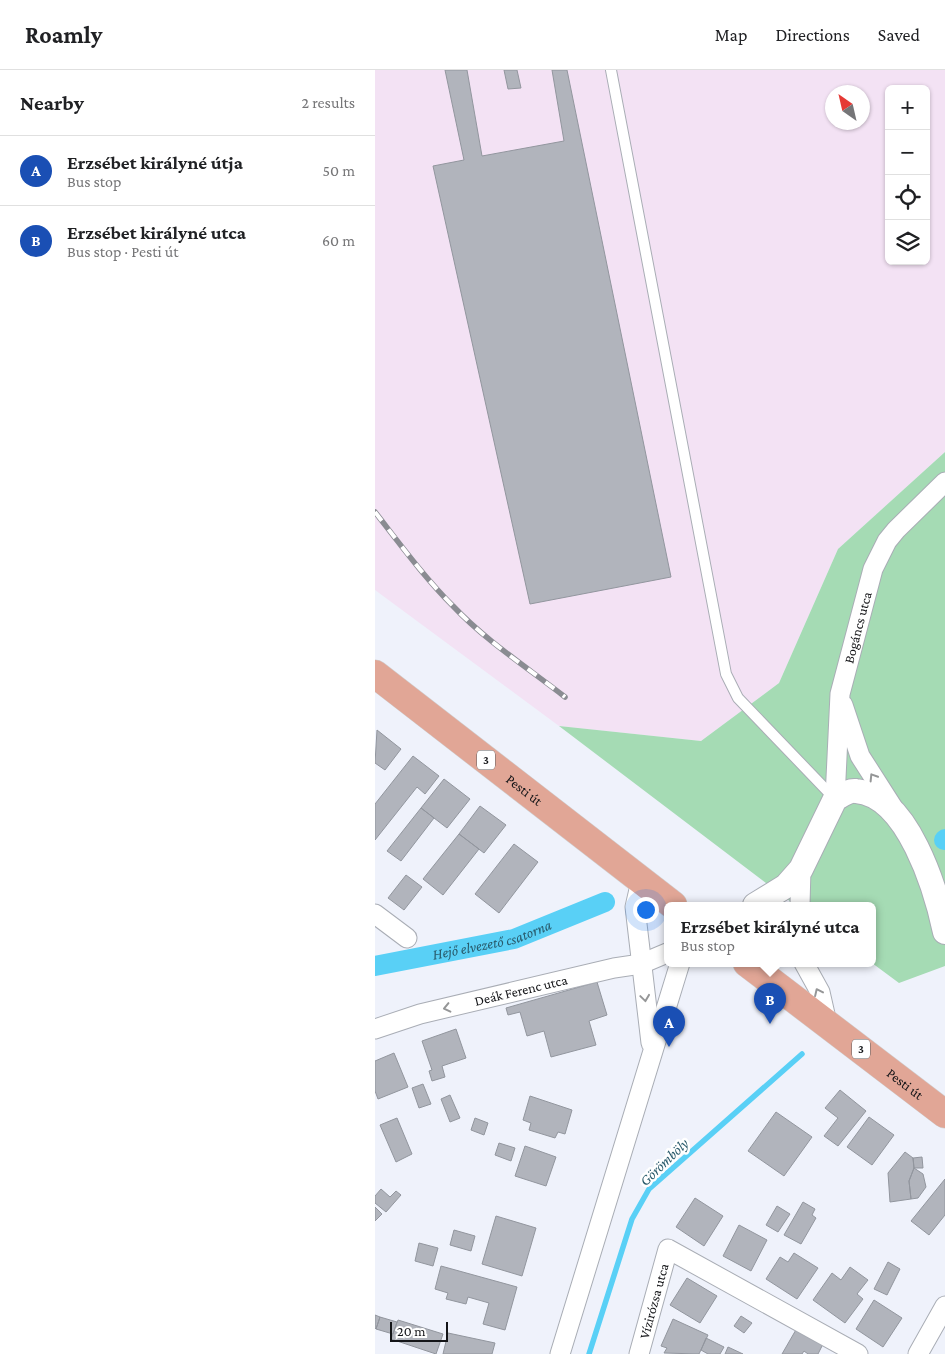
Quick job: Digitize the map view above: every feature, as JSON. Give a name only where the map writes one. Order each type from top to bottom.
[{"type":"main road","name":"Pesti út","points":[[375,674],[669,902]]},
{"type":"main road","name":"Pesti út","points":[[752,967],[945,1114]]},
{"type":"street","name":"Bogáncs utca","points":[[835,799],[839,694],[873,569],[887,541],[910,514],[945,482]]},
{"type":"street","points":[[839,694],[860,756],[916,844],[945,932]]},
{"type":"street","points":[[760,902],[786,886],[801,869],[835,799],[855,791],[869,795],[884,804],[899,817]]},
{"type":"street","points":[[800,902],[801,869]]},
{"type":"street","points":[[641,881],[635,907],[652,1049]]},
{"type":"street","points":[[375,914],[407,938]]},
{"type":"street","name":"Deák Ferenc utca","points":[[375,1029],[430,1012],[614,968],[641,964],[664,954]]},
{"type":"street","points":[[560,1354],[679,967]]},
{"type":"street","points":[[806,967],[820,992],[827,1023]]},
{"type":"street","name":"Vízirózsa utca","points":[[639,1354],[668,1248],[858,1354]]},
{"type":"street","points":[[919,1354],[945,1306]]},
{"type":"lane","points":[[611,70],[726,674],[738,698],[835,799]]},
{"type":"shaded area","points":[[375,70],[945,70],[945,452],[838,549],[779,683],[701,741],[559,726],[375,590]]},
{"type":"green space","points":[[945,452],[945,966],[899,983],[876,966],[876,902],[791,902],[559,726],[701,741],[779,683],[838,549]]},
{"type":"building","points":[[445,70],[467,70],[482,156],[564,141],[552,70],[567,70],[671,577],[530,604],[433,166],[464,160]]},
{"type":"building","points":[[504,70],[517,70],[521,88],[508,89]]},
{"type":"building","points":[[377,730],[401,749],[385,770],[375,763]]},
{"type":"building","points":[[413,756],[439,776],[425,794],[417,787],[375,840],[375,804]]},
{"type":"building","points":[[444,779],[470,799],[447,828],[421,808]]},
{"type":"building","points":[[480,806],[506,825],[484,853],[459,834]]},
{"type":"building","points":[[421,808],[434,818],[401,861],[387,851]]},
{"type":"building","points":[[459,834],[479,849],[443,895],[423,879]]},
{"type":"building","points":[[514,844],[538,862],[499,913],[475,894]]},
{"type":"building","points":[[406,875],[422,887],[404,910],[388,898]]},
{"type":"building","points":[[597,982],[607,1015],[589,1021],[596,1045],[551,1057],[544,1031],[527,1036],[520,1012],[508,1015],[506,1008]]},
{"type":"building","points":[[456,1029],[466,1058],[442,1066],[445,1077],[432,1081],[429,1071],[432,1070],[422,1041]]},
{"type":"building","points":[[394,1053],[408,1087],[378,1099],[375,1091],[375,1061]]},
{"type":"building","points":[[423,1084],[431,1104],[419,1108],[412,1088]]},
{"type":"building","points":[[840,1090],[866,1111],[838,1146],[824,1136],[838,1118],[825,1108]]},
{"type":"building","points":[[450,1095],[460,1118],[450,1122],[441,1099]]},
{"type":"building","points":[[530,1096],[572,1110],[565,1134],[558,1132],[555,1138],[529,1130],[531,1123],[523,1120]]},
{"type":"building","points":[[776,1112],[812,1137],[784,1176],[748,1151]]},
{"type":"building","points":[[869,1117],[894,1135],[872,1165],[847,1147]]},
{"type":"building","points":[[397,1118],[412,1154],[396,1162],[380,1125]]},
{"type":"building","points":[[475,1118],[488,1123],[484,1135],[471,1130]]},
{"type":"building","points":[[499,1143],[515,1148],[511,1161],[495,1155]]},
{"type":"building","points":[[525,1146],[556,1157],[546,1186],[515,1176]]},
{"type":"building","points":[[905,1152],[913,1158],[914,1168],[909,1181],[911,1199],[890,1202],[888,1173]]},
{"type":"building","points":[[922,1157],[923,1168],[914,1168],[913,1158]]},
{"type":"building","points":[[914,1168],[923,1174],[926,1187],[918,1198],[911,1199],[909,1181]]},
{"type":"building","points":[[945,1179],[945,1215],[929,1235],[911,1221]]},
{"type":"building","points":[[381,1189],[390,1197],[396,1191],[401,1195],[386,1212],[375,1203],[375,1196]]},
{"type":"building","points":[[695,1198],[723,1216],[704,1246],[676,1227]]},
{"type":"building","points":[[803,1202],[815,1209],[812,1215],[816,1218],[801,1244],[784,1235]]},
{"type":"building","points":[[777,1206],[790,1214],[778,1232],[766,1225]]},
{"type":"building","points":[[375,1207],[382,1214],[375,1221]]},
{"type":"building","points":[[496,1216],[536,1228],[522,1276],[482,1264]]},
{"type":"building","points":[[739,1225],[767,1240],[751,1271],[723,1256]]},
{"type":"building","points":[[454,1230],[475,1236],[471,1251],[450,1245]]},
{"type":"building","points":[[419,1243],[438,1248],[433,1266],[415,1261]]},
{"type":"building","points":[[794,1253],[818,1268],[797,1299],[766,1279],[780,1257],[788,1262]]},
{"type":"building","points":[[888,1262],[900,1269],[887,1295],[874,1289]]},
{"type":"building","points":[[441,1266],[517,1287],[505,1330],[483,1324],[489,1303],[468,1297],[466,1304],[446,1299],[448,1293],[435,1289]]},
{"type":"building","points":[[850,1267],[868,1280],[857,1294],[863,1299],[845,1323],[813,1300],[832,1273],[841,1280]]},
{"type":"building","points":[[687,1278],[717,1296],[700,1323],[670,1305]]},
{"type":"building","points":[[874,1300],[902,1318],[883,1347],[856,1329]]},
{"type":"building","points":[[375,1315],[380,1317],[376,1329],[375,1328]]},
{"type":"building","points":[[741,1316],[752,1323],[744,1333],[734,1326]]},
{"type":"building","points":[[380,1317],[397,1322],[393,1334],[376,1329]]},
{"type":"building","points":[[673,1319],[708,1335],[699,1354],[664,1353],[667,1348],[661,1346]]},
{"type":"building","points":[[398,1320],[443,1334],[436,1354],[391,1339]]},
{"type":"building","points":[[797,1328],[823,1344],[818,1354],[808,1354],[804,1351],[802,1354],[782,1354]]},
{"type":"building","points":[[448,1333],[495,1343],[492,1354],[443,1354]]},
{"type":"building","points":[[706,1338],[724,1347],[720,1354],[708,1354],[701,1350]]},
{"type":"building","points":[[728,1347],[743,1354],[725,1354]]},
{"type":"waterway","name":"Hejő elvezető csatorna","points":[[375,966],[514,939],[605,902]]},
{"type":"waterway","name":"Görömböly","points":[[589,1354],[632,1219],[649,1189],[802,1054]]},
{"type":"railway","points":[[375,512],[422,572],[466,619],[493,643],[565,697]]},
{"type":"place","name":"Erzsébet királyné utca","points":[[770,1024]]},
{"type":"place","name":"Erzsébet királyné útja","points":[[669,1047]]}]
